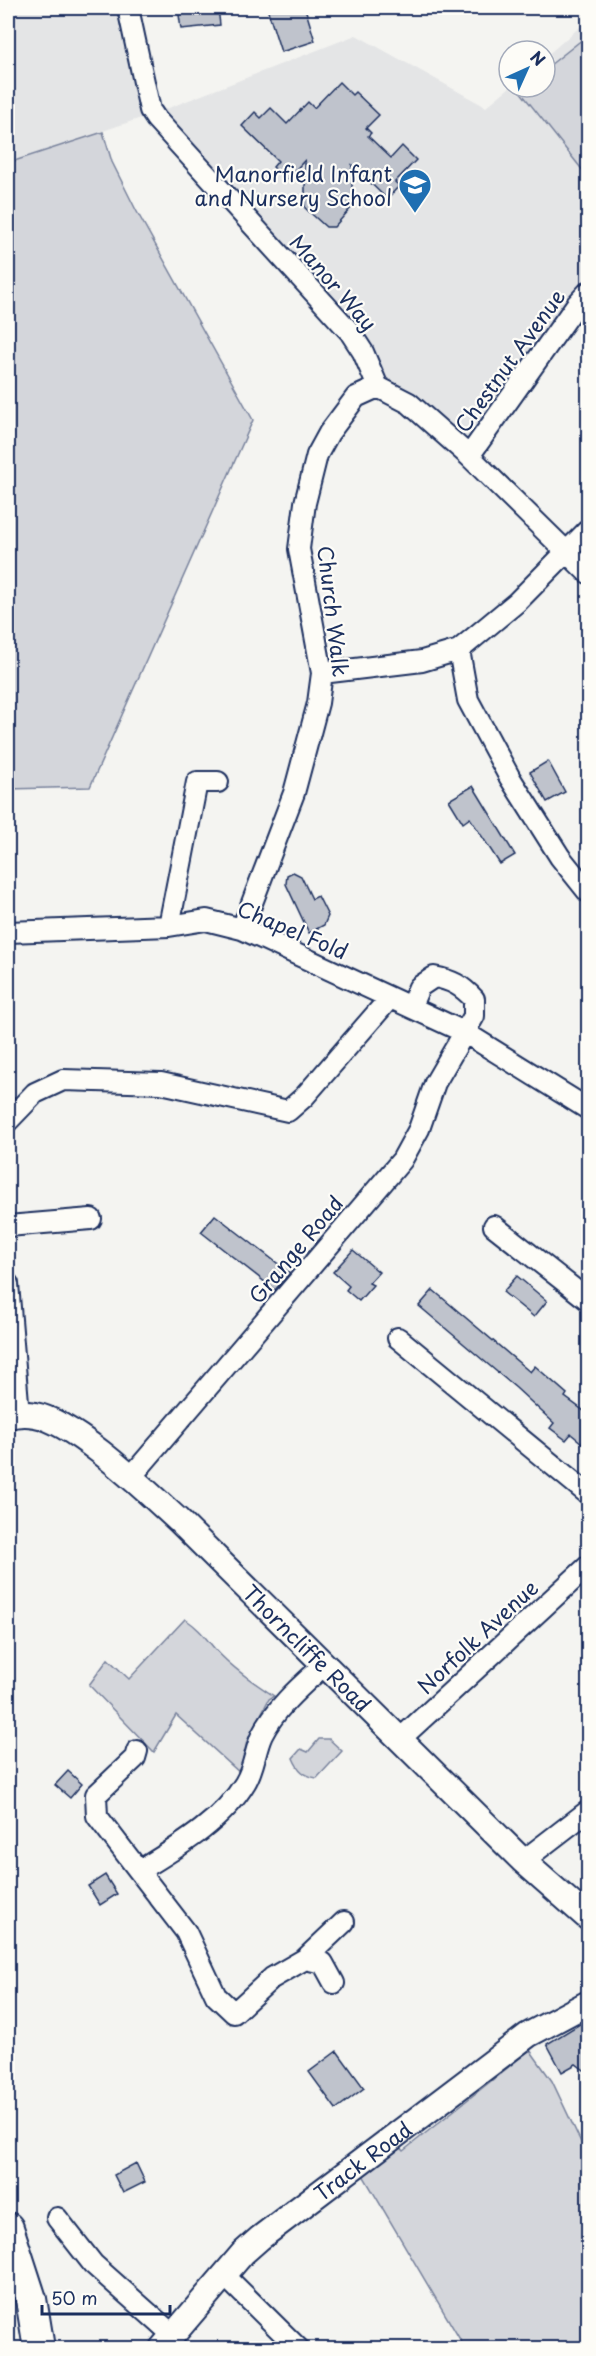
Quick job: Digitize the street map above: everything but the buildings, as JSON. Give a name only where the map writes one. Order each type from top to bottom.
[{"type":"main road","points":[[8,2228],[31,2299],[39,2349]]},
{"type":"street","name":"Manor Way","points":[[128,8],[150,110],[350,333],[363,352],[378,387]]},
{"type":"street","name":"Chestnut Avenue","points":[[469,456],[588,292]]},
{"type":"street","points":[[378,387],[409,403],[469,456],[588,573]]},
{"type":"street","name":"Church Walk","points":[[242,929],[294,793],[318,703],[322,673],[299,549],[305,503],[317,454],[329,433],[356,397],[378,387]]},
{"type":"street","points":[[322,673],[422,661],[459,650],[517,602],[588,530]]},
{"type":"street","points":[[459,650],[468,700],[522,798],[560,857],[588,892]]},
{"type":"street","points":[[169,926],[196,782],[218,782]]},
{"type":"street","name":"Chapel Fold","points":[[8,932],[169,926],[206,920],[242,929],[464,1032],[588,1109]]},
{"type":"street","points":[[411,1006],[418,987],[435,977],[447,979],[464,987],[474,999],[474,1016],[464,1032]]},
{"type":"street","points":[[8,1121],[35,1093],[63,1080],[161,1083],[288,1111],[311,1089],[389,999]]},
{"type":"street","name":"Grange Road","points":[[131,1477],[402,1160],[419,1129],[435,1083],[464,1032]]},
{"type":"street","points":[[8,1226],[91,1219]]},
{"type":"street","points":[[494,1226],[588,1300]]},
{"type":"street","points":[[8,1284],[13,1415]]},
{"type":"street","points":[[398,1338],[588,1494]]},
{"type":"street","name":"Thorncliffe Road","points":[[13,1415],[37,1415],[60,1425],[131,1477],[195,1536],[323,1666],[523,1861],[588,1918]]},
{"type":"street","name":"Norfolk Avenue","points":[[399,1740],[588,1566]]},
{"type":"street","points":[[138,1871],[178,1848],[227,1807],[246,1782],[262,1735],[281,1707],[323,1666]]},
{"type":"street","points":[[137,1750],[135,1758],[96,1795],[97,1816],[186,1932],[216,1996],[234,2013],[272,1978],[305,1959],[344,1922]]},
{"type":"street","points":[[523,1861],[588,1811]]},
{"type":"street","points":[[305,1959],[323,1963],[334,1983]]},
{"type":"street","name":"Track Road","points":[[168,2342],[224,2275],[260,2238],[528,2036],[588,2003]]},
{"type":"street","points":[[57,2218],[93,2264],[168,2342]]},
{"type":"street","points":[[224,2275],[298,2349]]},
{"type":"shaded area","points":[[8,8],[128,8],[153,114],[8,163]]},
{"type":"shaded area","name":"Manorfield Infant and Nursery School","points":[[588,20],[588,289],[469,456],[397,394],[363,352],[153,114],[356,35],[486,107],[497,98],[557,99],[557,47]]},
{"type":"shaded area","points":[[588,35],[588,177],[526,99],[557,99],[557,60]]},
{"type":"shaded area","points":[[103,132],[112,162],[136,210],[253,420],[90,787],[8,789],[8,163]]},
{"type":"shaded area","points":[[185,1619],[198,1629],[228,1662],[274,1696],[269,1699],[247,1741],[240,1773],[176,1715],[154,1752],[89,1685],[108,1659],[129,1679]]},
{"type":"shaded area","points":[[319,1739],[329,1739],[342,1751],[317,1778],[302,1772],[293,1758],[301,1749],[308,1752]]},
{"type":"shaded area","points":[[530,2050],[552,2081],[588,2157],[588,2348],[465,2348],[357,2165],[392,2138],[403,2151]]},
{"type":"place","name":"Manorfield Infant and Nursery School","points":[[415,214]]}]
